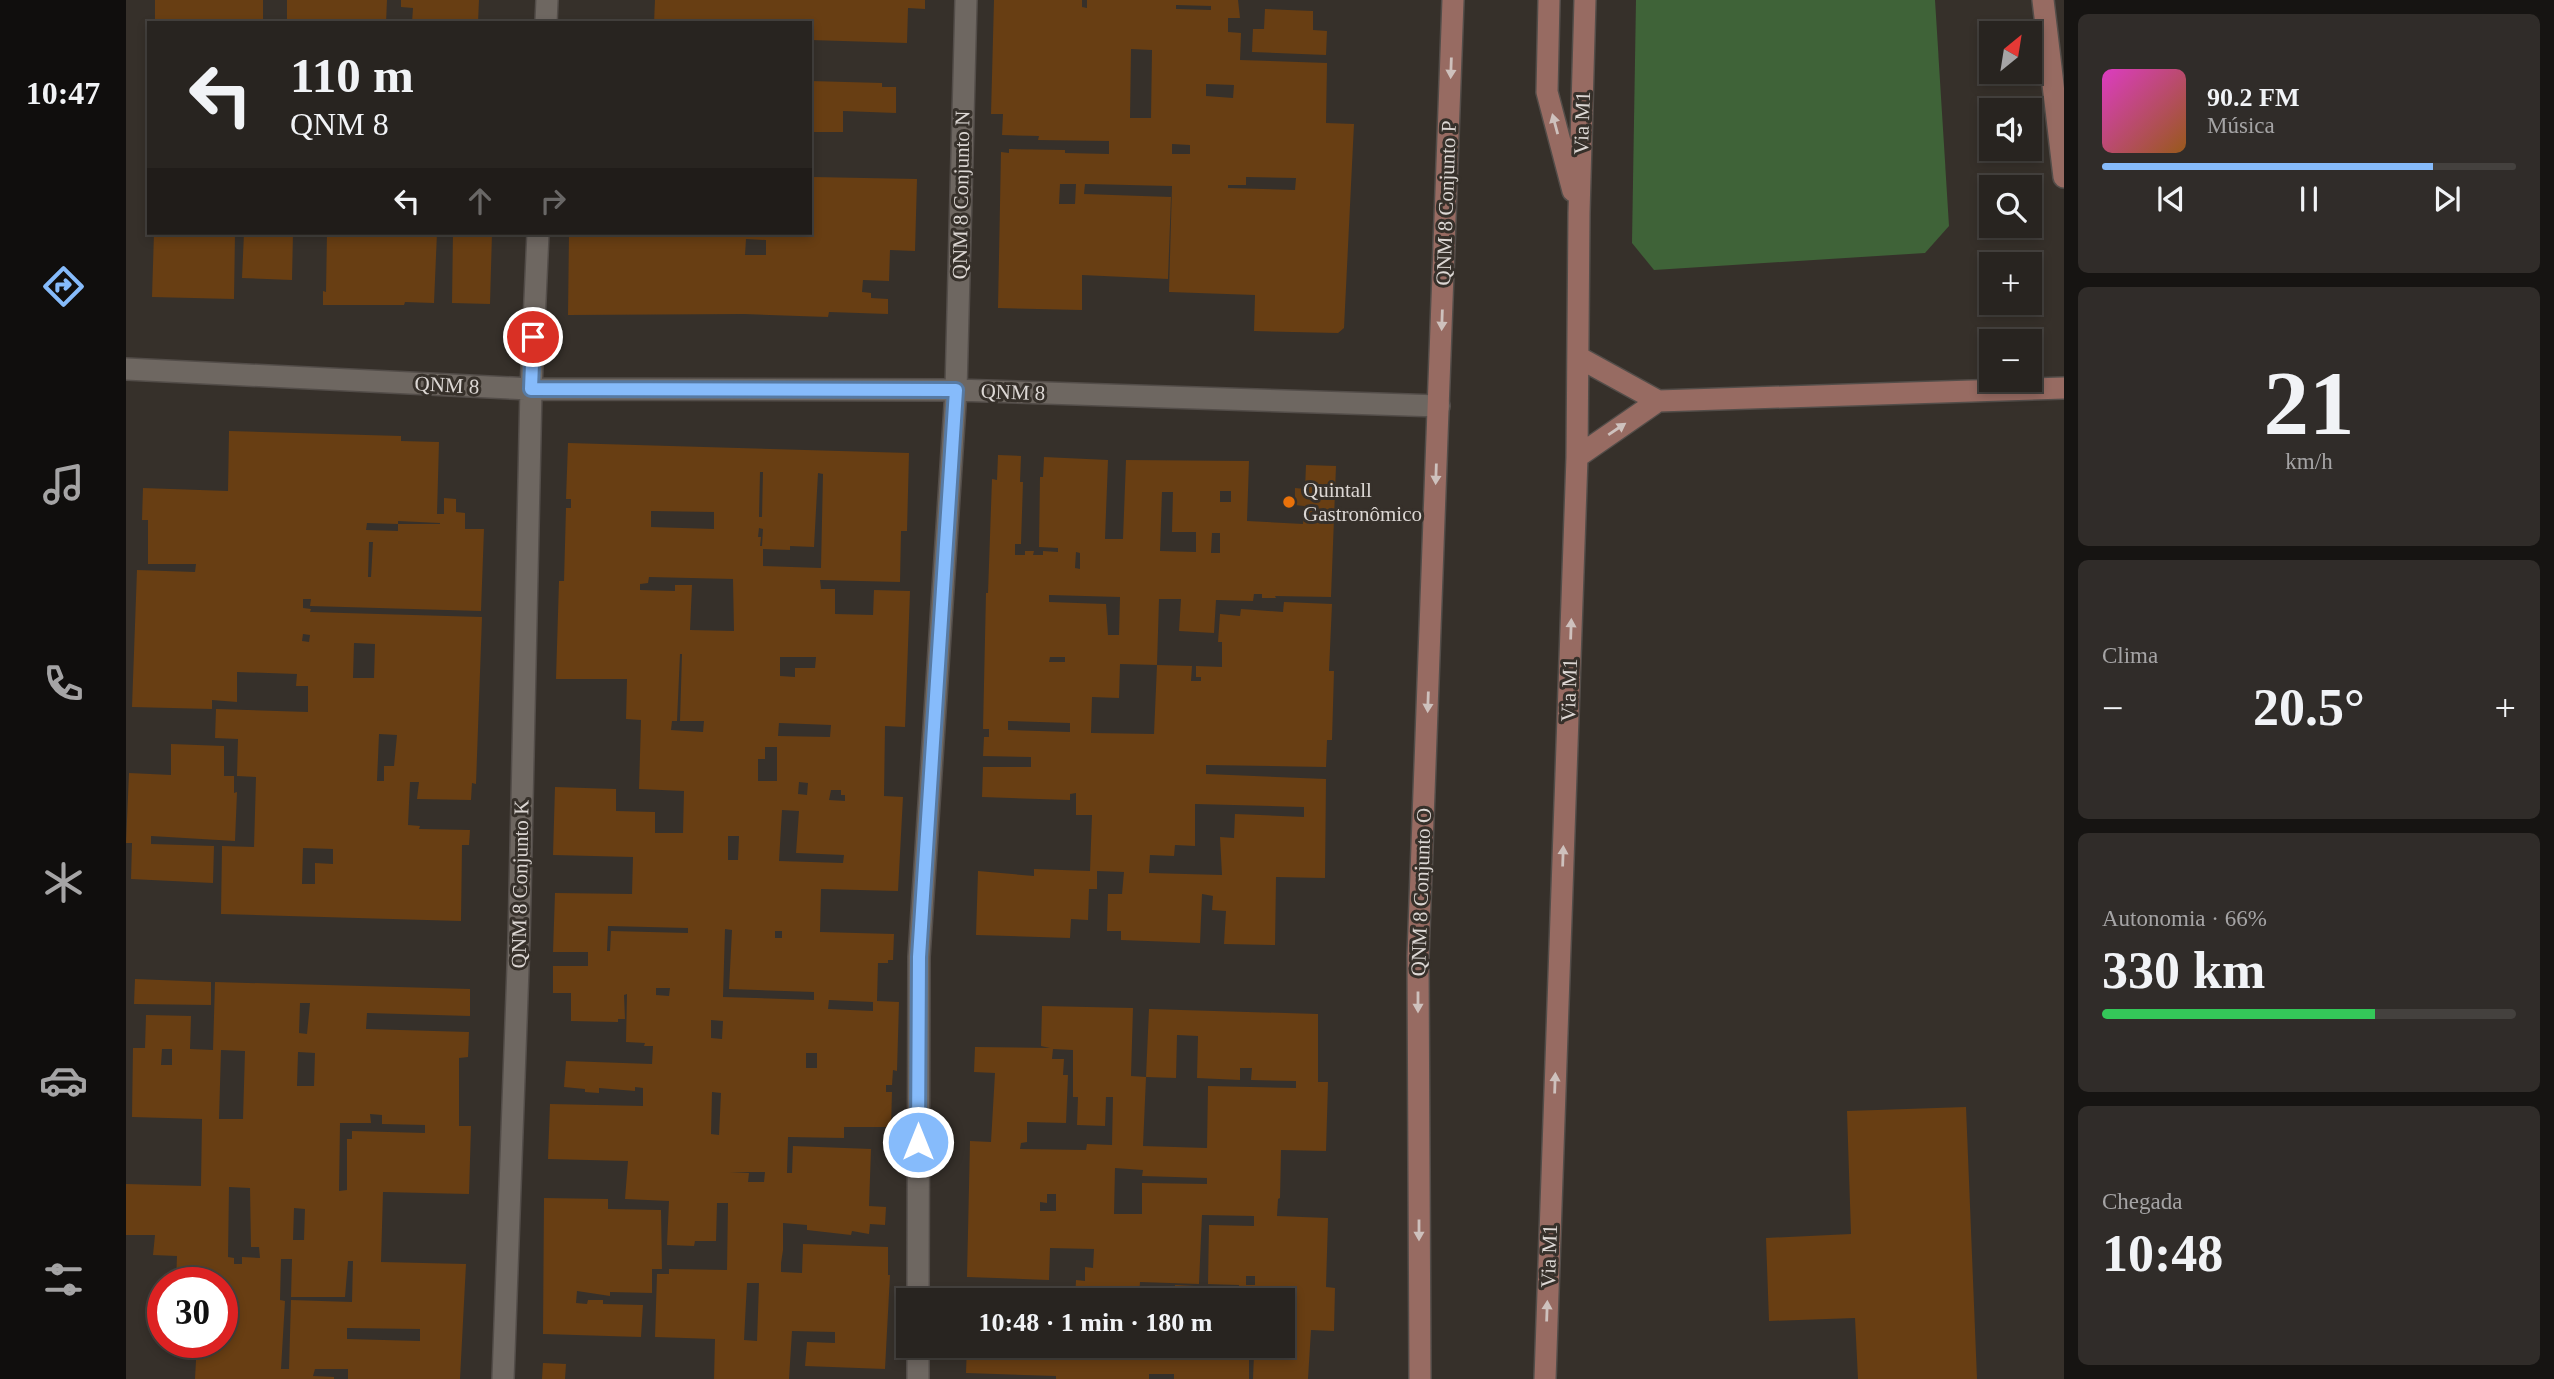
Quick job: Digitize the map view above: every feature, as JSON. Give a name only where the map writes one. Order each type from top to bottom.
[{"type":"main road","name":"QNM 8 Conjunto P","points":[[1439,406],[1453,0]]},
{"type":"main road","points":[[1549,0],[1547,92],[1579,213]]},
{"type":"main road","name":"Via M1","points":[[1545,1379],[1577,457],[1579,213],[1585,0]]},
{"type":"main road","points":[[2043,0],[2064,177]]},
{"type":"main road","points":[[1578,357],[1658,401],[2064,388]]},
{"type":"main road","points":[[1577,457],[1658,401]]},
{"type":"main road","name":"QNM 8 Conjunto O","points":[[1420,1379],[1418,956],[1439,406]]},
{"type":"street","points":[[546,21],[547,0]]},
{"type":"street","name":"QNM 8 Conjunto N","points":[[918,1288],[919,957],[956,390],[966,0]]},
{"type":"street","name":"QNM 8 Conjunto K","points":[[503,1379],[519,940],[531,389],[538,235]]},
{"type":"street","name":"QNM 8","points":[[126,369],[531,389],[956,390],[1439,406]]},
{"type":"street","points":[[918,1358],[918,1379]]},
{"type":"green space","points":[[1636,0],[1935,0],[1949,226],[1925,253],[1654,270],[1632,243]]},
{"type":"building","points":[[155,0],[263,0],[263,21],[155,21]]},
{"type":"building","points":[[287,0],[387,0],[386,21],[287,21]]},
{"type":"building","points":[[401,0],[479,0],[478,21],[412,21],[413,8],[401,7]]},
{"type":"building","points":[[655,0],[925,0],[925,9],[908,8],[907,43],[812,40],[812,21],[654,21]]},
{"type":"building","points":[[994,0],[1082,0],[1082,7],[1087,8],[1087,0],[1238,0],[1240,18],[1228,18],[1228,32],[1241,33],[1240,60],[1327,63],[1326,123],[1354,124],[1344,328],[1338,333],[1254,331],[1255,295],[1169,292],[1172,186],[1085,184],[1084,194],[1171,197],[1168,279],[1082,275],[1082,310],[998,308],[1001,152],[1009,153],[1009,149],[1065,150],[1065,153],[1109,154],[1109,141],[1038,140],[1039,136],[1002,135],[1003,114],[991,114]],"holes":[[[1176,5],[1211,6],[1211,10],[1176,9]],[[1131,49],[1152,50],[1151,118],[1130,118]],[[1206,84],[1234,85],[1233,98],[1206,96]],[[1172,144],[1190,145],[1190,154],[1172,154]],[[1246,177],[1296,178],[1295,190],[1228,188],[1228,185],[1246,185]],[[1060,184],[1076,184],[1075,204],[1059,204]]]},
{"type":"building","points":[[1265,9],[1313,11],[1313,30],[1327,31],[1326,55],[1252,52],[1253,29],[1264,29]]},
{"type":"building","points":[[812,81],[882,83],[882,87],[896,87],[896,113],[843,111],[843,132],[813,132],[813,177],[917,179],[915,251],[890,250],[889,281],[863,280],[862,292],[871,293],[871,298],[888,299],[888,314],[829,312],[828,317],[744,314],[568,315],[569,235],[812,235]],"holes":[[[746,239],[766,240],[766,255],[745,255]]]},
{"type":"building","points":[[154,235],[235,235],[234,299],[152,297]]},
{"type":"building","points":[[244,235],[293,235],[292,280],[242,278]]},
{"type":"building","points":[[327,235],[437,235],[434,303],[323,305],[323,291],[326,292]]},
{"type":"building","points":[[453,235],[492,235],[490,304],[452,303]]},
{"type":"building","points":[[229,431],[401,436],[401,441],[439,442],[437,514],[444,514],[444,498],[456,499],[456,512],[465,513],[465,529],[484,529],[481,611],[310,606],[311,599],[303,599],[303,608],[311,609],[310,612],[482,617],[476,784],[472,783],[471,800],[417,799],[419,782],[410,782],[408,825],[420,826],[419,829],[470,830],[469,845],[462,845],[461,921],[221,914],[222,846],[254,847],[256,777],[237,776],[238,739],[215,738],[216,709],[308,712],[308,686],[296,686],[297,674],[237,672],[237,702],[212,700],[212,709],[132,707],[137,570],[195,572],[196,564],[148,564],[148,520],[142,520],[143,488],[228,491]],"holes":[[[398,521],[440,523],[440,524],[398,524]],[[367,523],[398,524],[398,531],[366,530]],[[369,542],[373,542],[371,577],[368,577]],[[303,634],[310,635],[309,642],[302,641]],[[354,643],[375,644],[374,678],[353,678]],[[379,734],[397,735],[394,766],[384,766],[384,781],[377,781]],[[303,848],[333,849],[333,864],[315,863],[315,884],[302,884]]]},
{"type":"building","points":[[568,443],[909,453],[907,531],[901,531],[900,582],[820,580],[821,589],[835,589],[835,614],[873,615],[874,590],[910,591],[905,727],[885,726],[884,796],[903,797],[898,891],[821,889],[820,932],[894,934],[893,960],[878,963],[877,1001],[899,1002],[897,1071],[893,1070],[892,1085],[886,1085],[886,1092],[892,1092],[891,1127],[844,1127],[844,1138],[788,1137],[787,1173],[792,1173],[793,1146],[871,1149],[869,1206],[886,1207],[885,1225],[870,1224],[869,1234],[852,1231],[851,1235],[807,1230],[807,1225],[783,1223],[781,1263],[781,1272],[802,1273],[803,1244],[888,1247],[890,1275],[885,1369],[805,1366],[807,1342],[835,1343],[835,1332],[792,1331],[789,1379],[714,1379],[715,1339],[655,1337],[657,1274],[669,1274],[669,1269],[727,1270],[728,1203],[717,1203],[716,1241],[695,1241],[694,1246],[667,1245],[669,1201],[625,1199],[628,1161],[548,1159],[550,1104],[643,1106],[643,1088],[635,1087],[635,1091],[599,1088],[599,1093],[564,1087],[566,1061],[652,1064],[653,1046],[626,1042],[627,994],[624,995],[625,1019],[618,1019],[618,1022],[571,1021],[571,993],[553,993],[553,966],[588,966],[588,952],[553,952],[555,893],[632,894],[633,857],[553,855],[555,787],[616,789],[616,811],[655,812],[655,833],[683,833],[684,791],[639,789],[641,720],[626,719],[627,679],[556,679],[559,581],[564,581],[566,508],[571,508],[571,499],[566,499]],"holes":[[[760,472],[763,472],[762,517],[759,517]],[[818,473],[823,474],[821,568],[763,566],[763,549],[814,547]],[[651,511],[714,512],[714,529],[651,527]],[[759,528],[763,529],[760,546],[761,537],[758,537]],[[649,577],[733,579],[734,631],[690,630],[692,585],[675,585],[675,591],[640,590],[640,584],[648,583]],[[680,654],[680,721],[704,721],[703,732],[671,730],[672,721],[677,721]],[[780,657],[816,657],[815,668],[795,668],[795,677],[780,676]],[[779,723],[831,725],[830,737],[778,736]],[[765,747],[777,747],[777,781],[758,781],[758,759],[765,759]],[[799,782],[808,783],[807,795],[798,794]],[[831,790],[841,790],[841,795],[845,795],[845,801],[829,800]],[[782,810],[799,811],[796,853],[844,855],[843,863],[779,861]],[[728,836],[739,836],[738,860],[728,860]],[[608,926],[688,928],[688,933],[611,931],[610,951],[607,951]],[[725,929],[732,930],[729,989],[814,992],[814,1000],[723,997]],[[775,931],[782,931],[782,938],[775,938]],[[656,988],[670,988],[669,996],[656,995]],[[829,1000],[873,1002],[873,1011],[828,1009]],[[711,1020],[723,1021],[722,1039],[711,1038]],[[806,1053],[817,1053],[817,1068],[806,1068]],[[712,1092],[721,1093],[719,1135],[711,1134]],[[730,1172],[765,1172],[764,1182],[748,1182],[749,1173]],[[747,1283],[759,1283],[757,1341],[744,1340]]]},
{"type":"building","points":[[998,455],[1021,456],[1021,544],[1015,544],[1015,555],[1034,551],[1033,555],[1043,555],[1043,551],[1058,552],[1058,548],[1039,547],[1040,477],[1043,477],[1044,457],[1108,460],[1105,539],[1123,539],[1126,460],[1249,461],[1247,521],[1303,524],[1304,506],[1295,505],[1295,488],[1305,489],[1306,465],[1336,466],[1331,597],[1262,598],[1262,594],[1254,594],[1253,601],[1216,600],[1214,633],[1179,631],[1181,599],[1159,599],[1157,665],[1192,666],[1191,681],[1201,681],[1201,677],[1196,677],[1196,666],[1222,667],[1222,642],[1218,642],[1220,614],[1240,616],[1241,609],[1283,612],[1284,602],[1332,604],[1329,671],[1334,671],[1332,740],[1327,740],[1326,767],[1206,765],[1206,774],[1326,779],[1325,878],[1276,877],[1275,945],[1224,944],[1226,911],[1212,910],[1213,896],[1202,894],[1200,943],[1121,940],[1121,931],[1107,931],[1108,894],[1122,894],[1124,872],[1097,871],[1097,889],[1089,889],[1088,920],[1071,919],[1070,938],[976,935],[978,871],[1034,876],[1034,869],[1090,871],[1092,815],[1076,815],[1076,793],[1070,794],[1070,800],[982,797],[983,767],[1031,767],[1031,757],[983,756],[984,737],[989,737],[989,729],[983,729],[986,593],[992,479],[997,480]],"holes":[[[1220,491],[1231,491],[1231,502],[1220,502]],[[1162,492],[1173,492],[1172,532],[1196,532],[1196,552],[1160,551]],[[1212,533],[1220,533],[1220,553],[1211,553]],[[1076,552],[1080,553],[1080,569],[1075,568]],[[1049,595],[1120,597],[1119,635],[1108,635],[1106,604],[1049,602]],[[1050,657],[1065,657],[1065,662],[1049,662]],[[1120,664],[1157,665],[1154,734],[1091,733],[1092,697],[1119,698]],[[1008,721],[1070,723],[1070,732],[1008,730]],[[1195,804],[1304,807],[1304,817],[1235,814],[1234,838],[1220,837],[1222,875],[1149,873],[1150,855],[1174,856],[1175,845],[1195,846]]]},
{"type":"building","points":[[171,744],[224,746],[224,776],[234,776],[234,793],[237,792],[235,841],[151,836],[151,844],[214,846],[213,883],[131,879],[132,843],[126,843],[129,773],[171,775]]},
{"type":"building","points":[[135,979],[211,982],[211,1005],[134,1004]]},
{"type":"building","points":[[215,982],[470,989],[470,1016],[367,1013],[366,1029],[469,1032],[468,1057],[459,1058],[459,1126],[471,1126],[469,1194],[383,1192],[381,1262],[466,1264],[460,1379],[348,1379],[348,1369],[315,1369],[313,1376],[334,1379],[195,1379],[196,1358],[238,1358],[238,1267],[177,1267],[177,1256],[153,1255],[155,1235],[126,1235],[126,1184],[201,1186],[202,1119],[132,1117],[133,1048],[145,1048],[146,1015],[191,1016],[190,1049],[213,1050]],"holes":[[[300,1003],[310,1003],[307,1034],[299,1033]],[[162,1049],[172,1049],[172,1065],[161,1065]],[[221,1050],[245,1051],[243,1119],[219,1119]],[[298,1052],[315,1053],[314,1086],[297,1086]],[[370,1114],[382,1115],[382,1124],[425,1125],[425,1133],[352,1131],[352,1139],[347,1139],[347,1190],[339,1191],[340,1123],[371,1123]],[[229,1187],[250,1188],[251,1247],[259,1247],[260,1258],[242,1257],[242,1264],[234,1264],[234,1258],[228,1257]],[[294,1208],[305,1209],[304,1240],[293,1240]],[[281,1259],[292,1259],[291,1297],[345,1297],[348,1261],[353,1261],[352,1302],[291,1300],[289,1369],[281,1369],[285,1301],[280,1300]],[[347,1328],[420,1329],[420,1341],[347,1339]]]},
{"type":"building","points":[[1042,1006],[1133,1008],[1131,1076],[1146,1077],[1149,1009],[1318,1014],[1318,1082],[1328,1082],[1326,1151],[1281,1150],[1277,1216],[1328,1218],[1326,1287],[1335,1288],[1334,1331],[1311,1330],[1308,1379],[1253,1379],[1254,1358],[1295,1358],[1295,1288],[1239,1288],[1239,1285],[1208,1284],[1209,1225],[1254,1226],[1254,1216],[1202,1215],[1199,1284],[1140,1282],[1140,1288],[1076,1288],[1076,1280],[1085,1281],[1085,1267],[1093,1268],[1094,1249],[1050,1248],[1049,1280],[967,1277],[970,1141],[991,1142],[995,1073],[974,1072],[975,1047],[1050,1048],[1041,1046]],"holes":[[[1177,1035],[1198,1036],[1197,1078],[1240,1080],[1240,1068],[1252,1068],[1251,1080],[1296,1081],[1296,1088],[1208,1086],[1207,1148],[1143,1146],[1146,1077],[1176,1078]],[[1053,1049],[1073,1050],[1073,1097],[1078,1097],[1077,1125],[1105,1126],[1106,1097],[1113,1097],[1112,1145],[1087,1144],[1086,1150],[1020,1149],[1021,1143],[1027,1142],[1027,1122],[1066,1123],[1068,1075],[1063,1075],[1064,1059],[1052,1059]],[[1115,1168],[1143,1170],[1142,1176],[1207,1178],[1207,1184],[1142,1183],[1142,1214],[1114,1214]],[[1047,1194],[1056,1194],[1056,1211],[1040,1211],[1040,1202],[1047,1203]],[[1246,1276],[1255,1276],[1255,1285],[1246,1285]]]},
{"type":"building","points":[[1966,1107],[1977,1379],[1858,1379],[1855,1318],[1769,1321],[1766,1238],[1851,1234],[1847,1111]]},
{"type":"building","points":[[544,1198],[608,1199],[608,1209],[661,1210],[662,1269],[652,1269],[652,1293],[610,1292],[610,1296],[577,1291],[576,1303],[587,1304],[588,1300],[603,1300],[603,1304],[643,1305],[641,1337],[543,1334]]},
{"type":"building","points":[[1175,1285],[1215,1288],[1175,1288]]},
{"type":"building","points":[[967,1358],[1249,1358],[1249,1379],[1174,1379],[1174,1374],[1149,1374],[1149,1379],[1056,1379],[1056,1376],[966,1373]]},
{"type":"building","points":[[543,1363],[566,1364],[565,1379],[542,1379]]},
{"type":"place","name":"Quintall Gastronômico","points":[[1289,502]]},
{"type":"route","points":[[533,337],[531,389],[956,390],[919,957],[918,1142]]}]
